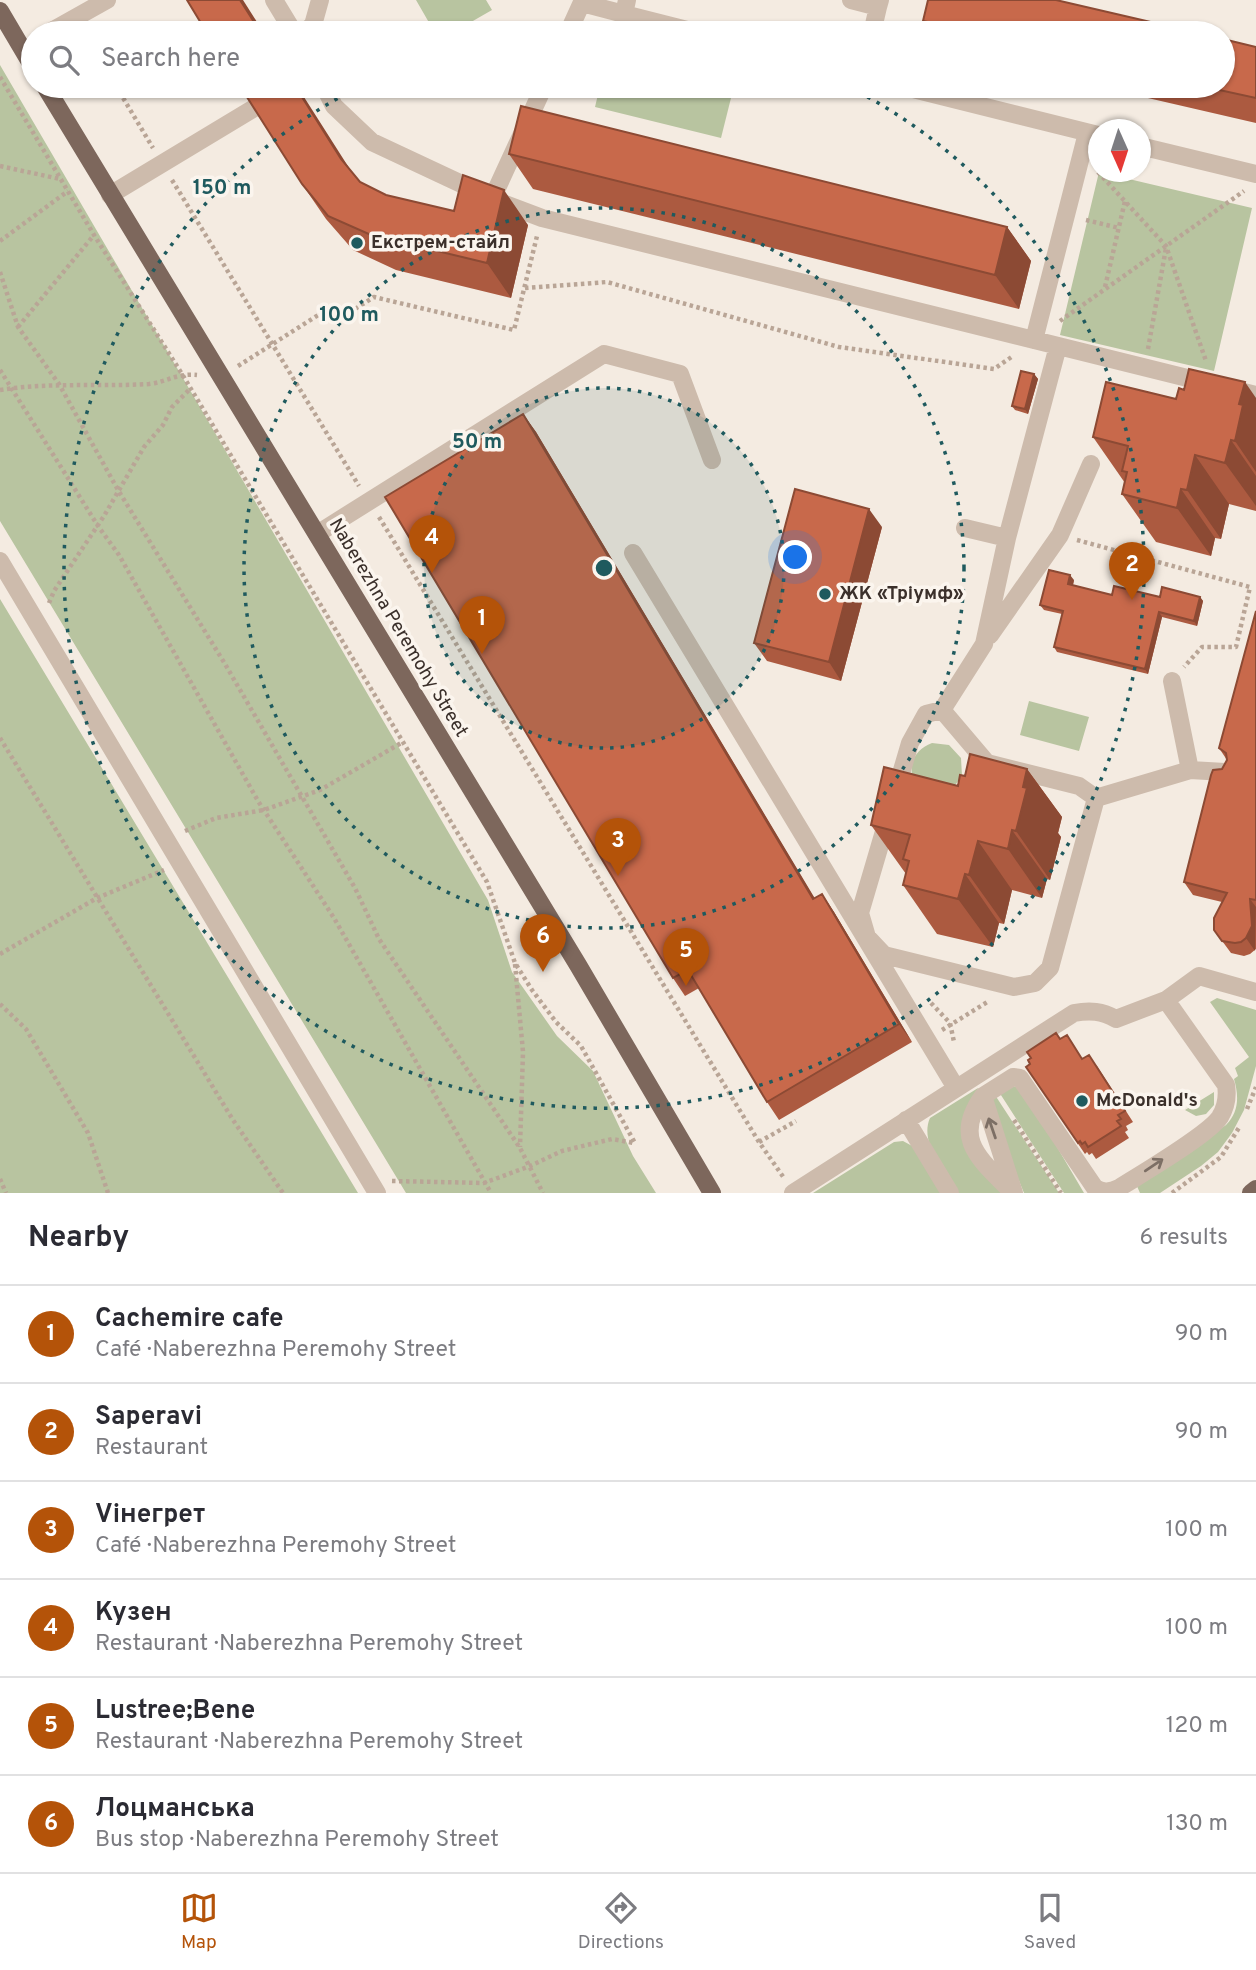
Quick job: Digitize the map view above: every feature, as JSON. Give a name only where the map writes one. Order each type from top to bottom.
[{"type":"main road","points":[[0,11],[21,36]]},
{"type":"main road","name":"Naberezhna Peremohy Street","points":[[52,98],[578,965],[712,1193]]},
{"type":"main road","points":[[1251,1193],[1256,1189]]},
{"type":"street","points":[[69,21],[107,0]]},
{"type":"street","points":[[274,0],[287,21]]},
{"type":"street","points":[[314,21],[320,0]]},
{"type":"street","points":[[851,0],[879,4]]},
{"type":"street","points":[[574,21],[583,1],[626,7],[665,21]]},
{"type":"street","points":[[330,98],[334,106],[372,142],[492,199],[541,218],[1256,395]]},
{"type":"street","points":[[492,199],[538,98]]},
{"type":"street","points":[[959,98],[1088,133]]},
{"type":"street","points":[[110,195],[256,107]]},
{"type":"street","points":[[1034,340],[1081,155],[1088,143]]},
{"type":"street","points":[[1151,149],[1256,174]]},
{"type":"street","points":[[984,644],[1007,538],[1058,346]]},
{"type":"street","points":[[317,534],[604,354],[680,374],[712,460]]},
{"type":"street","points":[[1091,464],[1060,535],[942,710],[926,714],[910,743],[901,794],[860,913],[867,937],[884,955],[1014,987],[1035,982],[1050,968],[1096,798]]},
{"type":"street","points":[[965,528],[1007,538]]},
{"type":"street","points":[[633,554],[956,1088]]},
{"type":"street","points":[[0,561],[373,1187]]},
{"type":"street","points":[[1172,681],[1190,770]]},
{"type":"street","points":[[942,710],[985,769],[1079,786],[1096,798]]},
{"type":"street","points":[[1096,798],[1190,770],[1225,772]]},
{"type":"street","points":[[794,1193],[1074,1013],[1086,1010],[1104,1012],[1116,1019],[1166,1000],[1199,976],[1256,992]]},
{"type":"street","points":[[1013,1193],[977,1156],[968,1129],[971,1112],[988,1092],[1013,1077],[1020,1078],[1095,1188],[1106,1192],[1119,1188],[1214,1124],[1225,1105],[1228,1095],[1226,1085],[1166,1000]]},
{"type":"street","points":[[988,1092],[1013,1193]]},
{"type":"street","points":[[906,1120],[950,1193]]},
{"type":"path","points":[[0,77],[487,882],[515,963],[531,990],[556,1022],[581,1046],[635,1143],[612,1139],[562,1151],[484,1183],[373,1187]]},
{"type":"path","points":[[123,98],[759,1142],[794,1193]]},
{"type":"path","points":[[1081,155],[1166,246],[1214,385]]},
{"type":"path","points":[[0,166],[61,179]]},
{"type":"path","points":[[1034,340],[1245,190]]},
{"type":"path","points":[[0,241],[68,191]]},
{"type":"path","points":[[1105,288],[1125,201]]},
{"type":"path","points":[[1066,215],[1119,228]]},
{"type":"path","points":[[0,390],[60,384],[152,384],[182,374],[221,376],[323,312],[355,309],[374,297],[514,330],[541,218]]},
{"type":"path","points":[[18,327],[94,235]]},
{"type":"path","points":[[1144,367],[1166,246]]},
{"type":"path","points":[[0,272],[18,327],[60,384],[118,490],[225,664],[355,888],[379,940],[520,1148],[543,1193]]},
{"type":"path","points":[[525,288],[607,282],[839,347],[994,369]]},
{"type":"path","points":[[0,370],[119,555],[264,810],[334,918],[491,1193]]},
{"type":"path","points":[[40,627],[54,591],[98,526],[144,447],[163,425],[172,407],[190,388]]},
{"type":"path","points":[[1060,535],[1250,587],[1236,647],[1202,647],[1172,681]]},
{"type":"path","points":[[0,738],[233,1121],[283,1193]]},
{"type":"path","points":[[166,838],[216,818],[264,810],[320,790],[403,743]]},
{"type":"path","points":[[0,954],[97,898],[181,862]]},
{"type":"path","points":[[515,963],[523,1052],[520,1148]]},
{"type":"path","points":[[928,1042],[950,1023],[1014,987]]},
{"type":"path","points":[[0,1004],[26,1029],[88,1133],[108,1193]]},
{"type":"path","points":[[988,1092],[1061,1193]]},
{"type":"path","points":[[759,1142],[796,1121]]},
{"type":"path","points":[[0,1179],[6,1193]]},
{"type":"green space","points":[[416,0],[486,0],[492,10],[473,21],[428,21]]},
{"type":"green space","points":[[0,65],[488,900],[512,972],[557,1036],[593,1071],[633,1156],[656,1193],[406,1193],[0,521]]},
{"type":"green space","points":[[597,98],[731,98],[721,138],[595,107]]},
{"type":"green space","points":[[1097,182],[1142,182],[1252,208],[1214,371],[1060,335]]},
{"type":"green space","points":[[0,599],[358,1193],[0,1193]]},
{"type":"green space","points":[[1029,701],[1089,717],[1079,751],[1020,735]]},
{"type":"green space","points":[[932,743],[949,745],[961,758],[962,776],[952,789],[912,776],[916,755]]},
{"type":"green space","points":[[1217,998],[1256,1010],[1256,1066],[1244,1110],[1218,1152],[1201,1166],[1160,1193],[1140,1193],[1136,1184],[1226,1125],[1236,1109],[1237,1092],[1234,1079],[1238,1076],[1235,1068],[1249,1057],[1210,1002]]},
{"type":"green space","points":[[1013,1086],[1023,1089],[1084,1193],[1064,1193],[999,1092]]},
{"type":"green space","points":[[978,1088],[963,1118],[963,1142],[981,1171],[1003,1193],[956,1193],[930,1147],[930,1118]]},
{"type":"green space","points":[[1214,1092],[1214,1105],[1206,1114],[1196,1116],[1185,1110]]},
{"type":"green space","points":[[995,1095],[1059,1193],[1024,1193],[997,1127],[992,1097]]},
{"type":"green space","points":[[903,1141],[914,1147],[942,1193],[813,1193],[894,1142]]},
{"type":"building","points":[[187,0],[240,0],[253,21],[200,21]]},
{"type":"building","points":[[928,0],[1056,0],[1146,21],[923,21]]},
{"type":"building","points":[[1235,42],[1256,47],[1256,98],[1235,93]]},
{"type":"building","points":[[248,98],[303,98],[341,159],[360,182],[386,195],[454,211],[463,175],[504,190],[487,263],[371,235],[328,216],[302,184]]},
{"type":"building","points":[[521,106],[1007,227],[995,275],[509,154]]},
{"type":"building","points":[[1189,369],[1245,382],[1239,404],[1243,405],[1235,441],[1231,440],[1225,463],[1195,455],[1187,490],[1181,489],[1177,508],[1122,494],[1127,472],[1122,471],[1128,446],[1093,437],[1106,382],[1176,399],[1179,388],[1184,390]]},
{"type":"building","points":[[1021,371],[1034,374],[1025,409],[1012,406]]},
{"type":"building","points":[[523,414],[813,899],[822,894],[899,1024],[767,1102],[688,970],[673,978],[385,497]]},
{"type":"building","name":"ЖК «Тріумф»","points":[[795,489],[869,509],[829,662],[754,643]]},
{"type":"building","points":[[1049,570],[1070,575],[1068,584],[1112,595],[1114,586],[1160,597],[1162,587],[1200,597],[1194,621],[1159,612],[1145,669],[1054,647],[1063,611],[1040,605]]},
{"type":"building","points":[[1256,611],[1256,900],[1250,899],[1252,926],[1246,938],[1235,943],[1222,941],[1214,930],[1214,918],[1227,893],[1184,882],[1211,775],[1213,770],[1222,769],[1227,760],[1226,753],[1219,748]]},
{"type":"building","points":[[970,754],[1027,769],[1023,787],[1027,788],[1016,831],[1012,830],[1008,849],[978,841],[969,875],[965,874],[958,899],[903,885],[909,861],[903,859],[910,835],[871,825],[884,767],[958,786],[960,775],[965,776]]},
{"type":"building","name":"McDonald's","points":[[1056,1033],[1060,1039],[1067,1035],[1082,1059],[1089,1055],[1125,1111],[1118,1115],[1121,1119],[1117,1121],[1121,1126],[1088,1147],[1085,1142],[1078,1143],[1026,1067],[1031,1058],[1027,1052]]},
{"type":"place","name":"Екстрем-стайл","points":[[357,243]]},
{"type":"place","name":"Кузен","points":[[432,573]]},
{"type":"place","name":"ЖК «Тріумф»","points":[[825,594]]},
{"type":"place","name":"Saperavi","points":[[1132,600]]},
{"type":"place","name":"Cachemire cafe","points":[[482,654]]},
{"type":"place","name":"Vінегрет","points":[[618,876]]},
{"type":"place","name":"Лоцманська","points":[[543,972]]},
{"type":"place","name":"Lustree;Bene","points":[[686,986]]},
{"type":"place","name":"McDonald's","points":[[1082,1101]]}]
